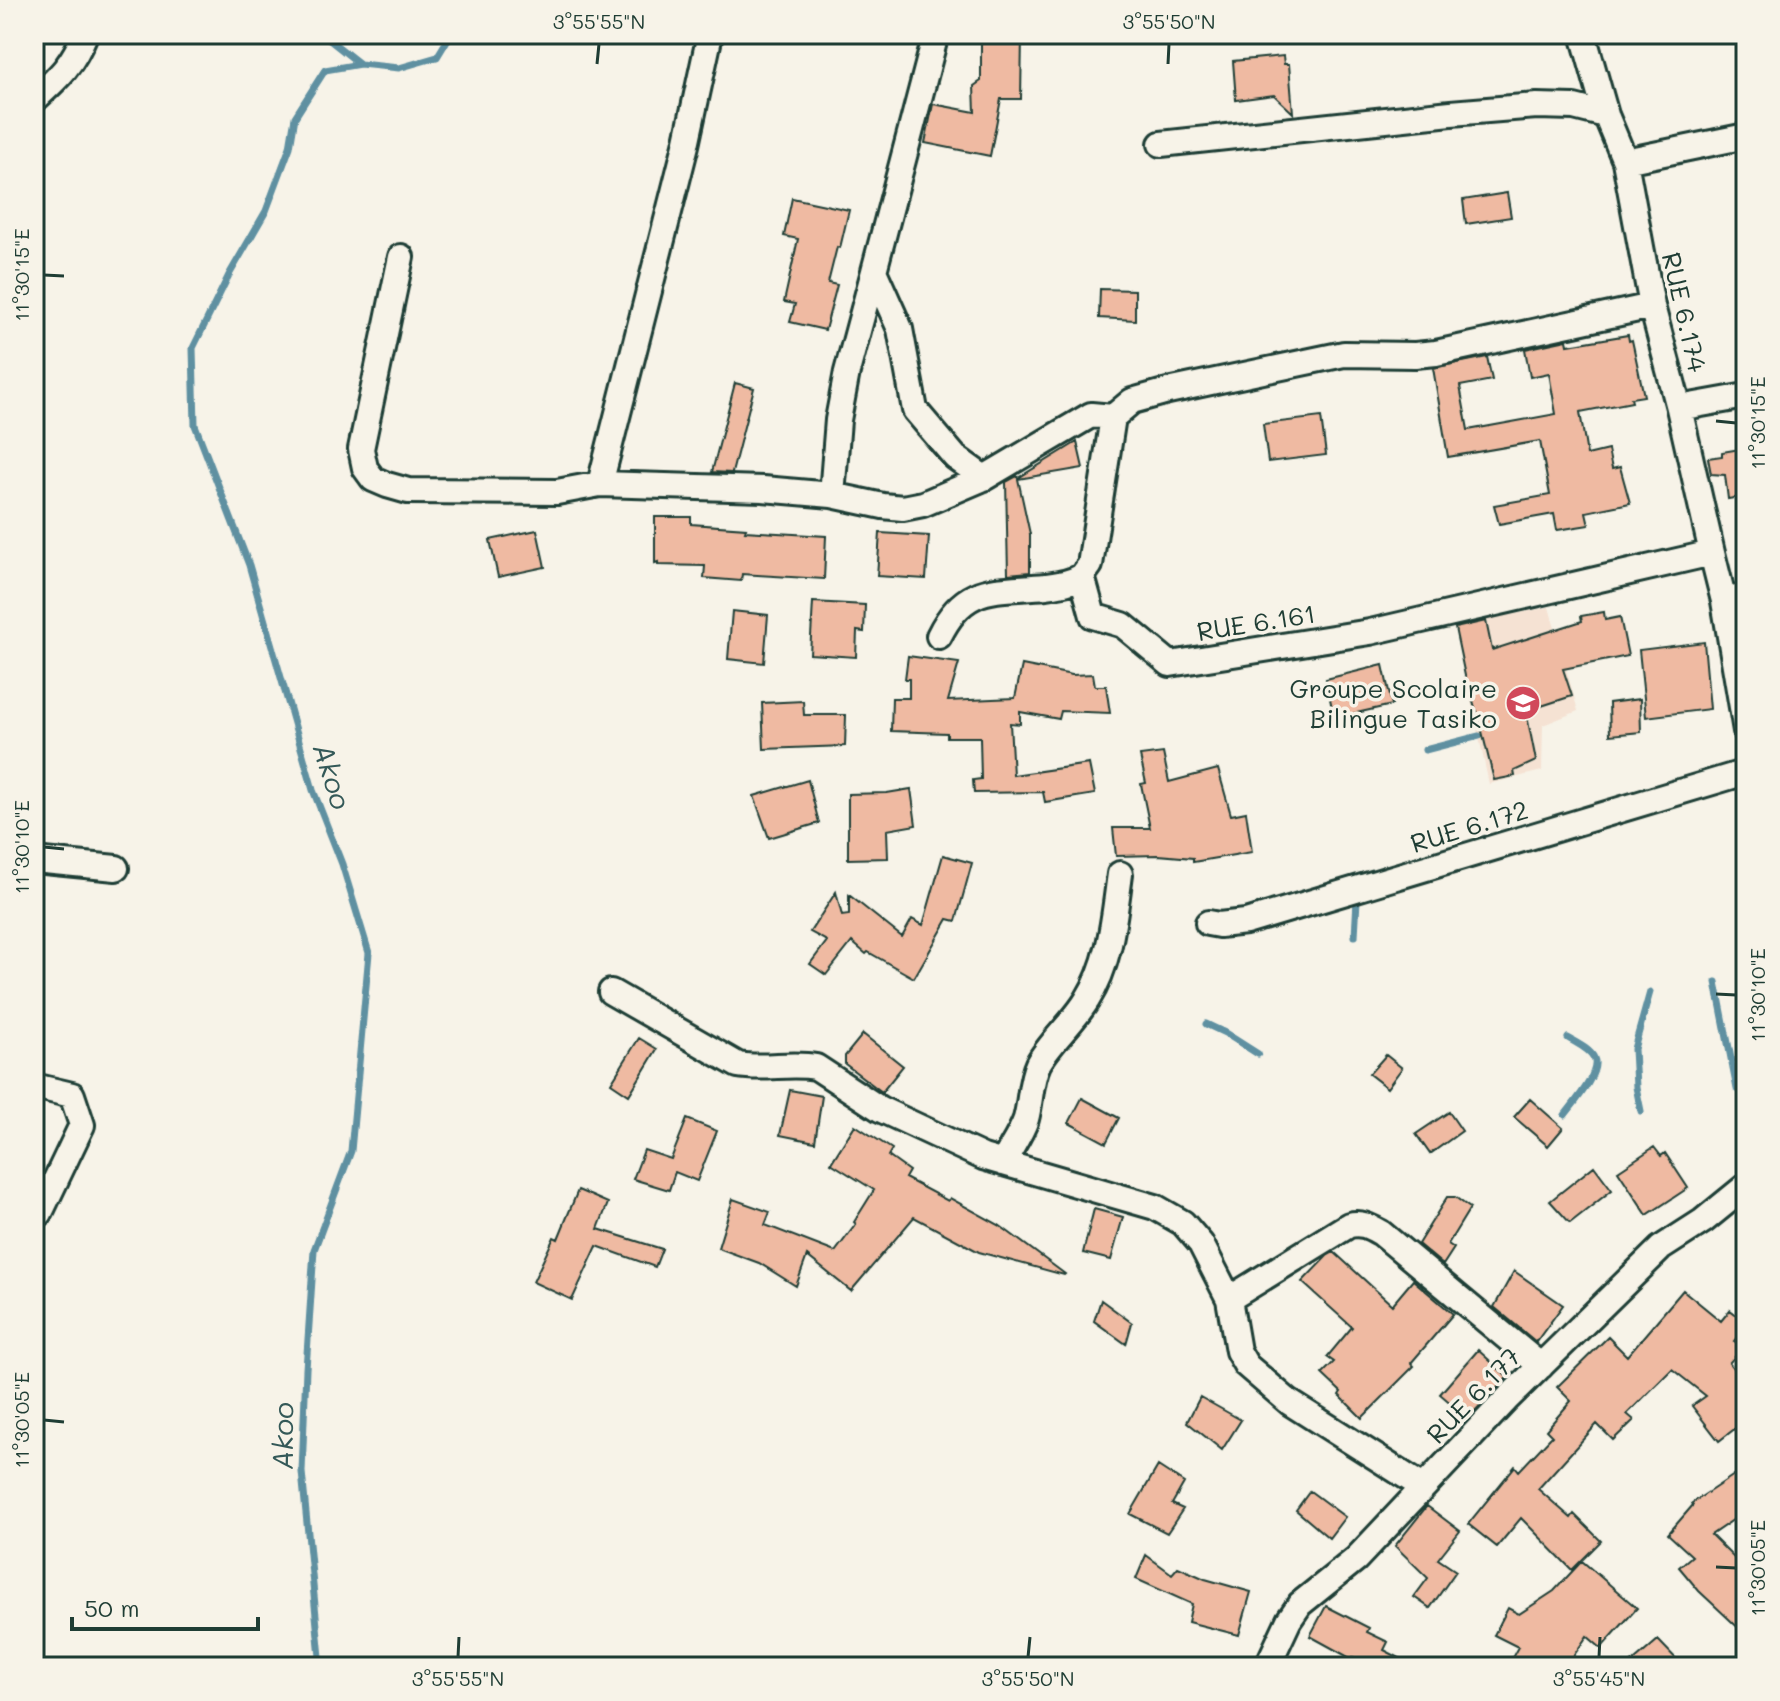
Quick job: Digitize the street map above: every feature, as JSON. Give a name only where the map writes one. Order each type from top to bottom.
[{"type":"street","points":[[34,100],[63,74],[85,34]]},
{"type":"street","points":[[600,484],[686,145],[710,34]]},
{"type":"street","points":[[832,495],[838,420],[847,372],[936,34]]},
{"type":"street","name":"RUE 6.174","points":[[1583,34],[1606,115],[1625,161],[1652,306],[1679,408],[1746,396]]},
{"type":"street","points":[[1161,144],[1537,106],[1574,107],[1606,115]]},
{"type":"street","points":[[1625,161],[1746,136]]},
{"type":"street","points":[[401,257],[361,449],[365,468],[373,479],[408,491],[557,492],[600,484],[763,489],[832,495],[903,508],[923,504],[984,478],[1091,415],[1113,417]]},
{"type":"street","points":[[874,271],[900,329],[915,410],[955,457],[984,478]]},
{"type":"street","points":[[939,636],[949,617],[963,601],[983,592],[1069,583],[1082,576],[1090,565],[1113,417],[1132,401],[1344,354],[1436,353],[1652,306]]},
{"type":"street","points":[[1679,408],[1712,553],[1735,598],[1746,731]]},
{"type":"street","name":"RUE 6.161","points":[[1082,576],[1093,616],[1123,625],[1170,664],[1370,632],[1712,553]]},
{"type":"street","name":"RUE 6.172","points":[[1208,923],[1246,922],[1746,772]]},
{"type":"street","points":[[34,860],[116,868]]},
{"type":"street","points":[[1003,1163],[1026,1118],[1040,1060],[1089,998],[1101,973],[1111,939],[1120,874]]},
{"type":"street","points":[[611,992],[738,1065],[755,1068],[816,1067],[880,1109],[970,1152],[1155,1207],[1183,1223],[1201,1244],[1229,1299],[1238,1351],[1246,1365],[1289,1402],[1423,1487]]},
{"type":"street","points":[[34,1086],[72,1095],[82,1125],[40,1213],[34,1218]]},
{"type":"street","name":"RUE 6.177","points":[[1267,1667],[1300,1604],[1356,1559],[1541,1366],[1661,1248],[1703,1221],[1746,1186]]},
{"type":"street","points":[[1229,1299],[1349,1225],[1366,1224],[1381,1233],[1541,1366]]},
{"type":"shaded area","name":"Groupe Scolaire Bilingue Tasiko","points":[[1549,607],[1578,711],[1543,725],[1542,771],[1489,784],[1455,626]]},
{"type":"building","points":[[981,34],[1022,34],[1021,99],[1001,99],[990,156],[925,143],[933,104],[975,112],[974,86],[981,81]]},
{"type":"building","points":[[1283,56],[1284,64],[1289,64],[1293,113],[1274,95],[1236,100],[1233,61]]},
{"type":"building","points":[[1507,193],[1511,217],[1466,224],[1463,200]]},
{"type":"building","points":[[792,198],[849,210],[828,283],[837,285],[825,330],[790,322],[795,304],[784,302],[798,239],[784,236]]},
{"type":"building","points":[[1100,289],[1135,290],[1135,320],[1099,318]]},
{"type":"building","points":[[1628,335],[1629,341],[1632,340],[1644,396],[1631,398],[1632,402],[1580,412],[1587,455],[1608,450],[1612,469],[1620,467],[1630,503],[1586,512],[1589,525],[1557,530],[1554,514],[1499,524],[1494,505],[1550,495],[1540,441],[1448,457],[1433,368],[1487,357],[1492,380],[1460,386],[1468,430],[1556,414],[1549,373],[1530,377],[1525,349],[1567,340],[1568,345]]},
{"type":"building","points":[[735,383],[754,388],[732,473],[712,472]]},
{"type":"building","points":[[1321,417],[1326,455],[1268,462],[1263,424]]},
{"type":"building","points":[[1077,442],[1083,468],[1018,479],[1030,534],[1030,572],[1008,574],[1006,482],[1018,478]]},
{"type":"building","points":[[1746,448],[1746,496],[1728,499],[1725,475],[1711,474],[1708,458]]},
{"type":"building","points":[[655,517],[691,517],[691,524],[746,528],[745,531],[826,536],[824,579],[742,574],[741,581],[704,578],[705,566],[658,565],[658,562],[655,563]]},
{"type":"building","points":[[537,530],[545,567],[498,577],[490,540]]},
{"type":"building","points":[[880,533],[929,536],[926,579],[877,576]]},
{"type":"building","points":[[813,602],[865,605],[864,632],[857,631],[856,657],[810,654]]},
{"type":"building","points":[[732,611],[768,615],[764,663],[728,659]]},
{"type":"building","name":"Groupe Scolaire Bilingue Tasiko","points":[[1604,612],[1605,620],[1620,617],[1628,656],[1563,669],[1572,696],[1526,711],[1536,761],[1514,771],[1515,776],[1494,780],[1477,711],[1469,695],[1455,628],[1486,621],[1492,650],[1582,621],[1581,616]]},
{"type":"building","points":[[1704,642],[1710,709],[1646,717],[1639,650]]},
{"type":"building","points":[[908,656],[959,663],[948,701],[1015,698],[1022,665],[1072,675],[1093,674],[1095,686],[1106,686],[1110,713],[1061,711],[1059,719],[1020,712],[1020,724],[1010,723],[1013,775],[1089,764],[1095,794],[1045,802],[1043,792],[974,793],[973,780],[981,779],[980,737],[891,731],[892,698],[909,698],[909,679],[905,679]]},
{"type":"building","points":[[1383,665],[1392,705],[1334,718],[1326,679]]},
{"type":"building","points":[[1640,699],[1641,732],[1610,735],[1609,703]]},
{"type":"building","points":[[803,701],[804,715],[846,715],[845,746],[764,749],[762,703]]},
{"type":"building","points":[[1163,753],[1169,782],[1218,769],[1231,815],[1246,812],[1252,852],[1193,862],[1193,858],[1158,855],[1116,856],[1113,828],[1150,828],[1141,784],[1146,783],[1140,756]]},
{"type":"building","points":[[808,780],[819,823],[769,838],[754,796]]},
{"type":"building","points":[[911,789],[916,825],[887,830],[888,858],[848,859],[848,794]]},
{"type":"building","points":[[943,855],[972,863],[956,921],[948,919],[914,978],[868,952],[866,954],[852,942],[826,975],[810,964],[827,941],[810,932],[836,892],[842,916],[849,915],[849,895],[902,937],[912,919],[923,925]]},
{"type":"building","points":[[863,1034],[903,1066],[882,1092],[845,1064],[845,1056]]},
{"type":"building","points":[[639,1038],[657,1049],[629,1095],[611,1083]]},
{"type":"building","points":[[1386,1055],[1402,1068],[1387,1088],[1369,1074]]},
{"type":"building","points":[[790,1090],[822,1096],[815,1142],[780,1135]]},
{"type":"building","points":[[1082,1098],[1119,1118],[1106,1143],[1069,1123]]},
{"type":"building","points":[[1530,1099],[1563,1128],[1548,1146],[1514,1117]]},
{"type":"building","points":[[1449,1112],[1462,1131],[1430,1154],[1416,1134]]},
{"type":"building","points":[[687,1119],[717,1131],[697,1181],[675,1172],[669,1190],[633,1179],[644,1150],[671,1159]]},
{"type":"building","points":[[855,1125],[892,1149],[888,1156],[909,1171],[905,1178],[999,1225],[1065,1274],[979,1252],[914,1217],[851,1291],[807,1256],[796,1286],[759,1263],[718,1248],[733,1199],[770,1212],[765,1225],[835,1252],[856,1224],[854,1222],[874,1190],[831,1163]]},
{"type":"building","points":[[1654,1147],[1661,1156],[1665,1153],[1688,1188],[1647,1215],[1618,1171]]},
{"type":"building","points":[[1594,1166],[1612,1190],[1570,1223],[1550,1201]]},
{"type":"building","points":[[578,1190],[608,1203],[598,1229],[662,1249],[655,1267],[597,1246],[572,1300],[533,1282],[554,1237],[558,1239]]},
{"type":"building","points":[[1447,1197],[1455,1197],[1470,1208],[1448,1244],[1454,1248],[1443,1265],[1418,1244]]},
{"type":"building","points":[[1094,1209],[1123,1217],[1111,1260],[1083,1253]]},
{"type":"building","points":[[1334,1252],[1392,1305],[1413,1280],[1453,1314],[1411,1363],[1414,1366],[1362,1418],[1322,1374],[1334,1362],[1327,1357],[1352,1327],[1302,1282]]},
{"type":"building","points":[[1514,1271],[1563,1305],[1536,1342],[1494,1307]]},
{"type":"building","points":[[1683,1290],[1721,1321],[1730,1310],[1746,1322],[1734,1341],[1744,1347],[1729,1363],[1746,1384],[1746,1420],[1719,1441],[1692,1406],[1706,1396],[1672,1369],[1627,1414],[1634,1420],[1613,1440],[1597,1424],[1538,1489],[1571,1518],[1574,1514],[1601,1541],[1572,1570],[1521,1518],[1497,1547],[1468,1524],[1515,1466],[1519,1471],[1552,1436],[1546,1430],[1571,1401],[1557,1387],[1608,1337],[1627,1356]]},
{"type":"building","points":[[1101,1300],[1132,1323],[1126,1344],[1094,1321]]},
{"type":"building","points":[[1478,1350],[1508,1377],[1468,1418],[1440,1394]]},
{"type":"building","points":[[1200,1397],[1241,1420],[1222,1450],[1187,1422]]},
{"type":"building","points":[[1158,1466],[1184,1483],[1172,1504],[1183,1509],[1167,1533],[1130,1514]]},
{"type":"building","points":[[1746,1467],[1746,1511],[1711,1535],[1746,1570],[1746,1635],[1699,1591],[1679,1567],[1692,1556],[1668,1534],[1692,1503]]},
{"type":"building","points":[[1310,1491],[1345,1517],[1329,1538],[1296,1510]]},
{"type":"building","points":[[1427,1506],[1460,1531],[1438,1559],[1456,1571],[1430,1608],[1414,1597],[1428,1578],[1395,1546]]},
{"type":"building","points":[[1146,1555],[1172,1574],[1178,1567],[1205,1579],[1251,1592],[1239,1635],[1188,1622],[1192,1604],[1136,1579]]},
{"type":"building","points":[[1582,1561],[1637,1608],[1601,1648],[1587,1636],[1566,1667],[1507,1667],[1518,1647],[1494,1635],[1508,1608],[1519,1614],[1554,1591]]},
{"type":"building","points":[[1326,1606],[1369,1628],[1367,1632],[1388,1642],[1384,1650],[1417,1667],[1374,1667],[1310,1636]]},
{"type":"building","points":[[1658,1640],[1684,1667],[1627,1667]]},
{"type":"waterway","points":[[322,34],[360,64]]},
{"type":"waterway","name":"Akoo","points":[[321,1667],[302,1472],[306,1369],[314,1250],[351,1151],[369,953],[342,864],[313,790],[249,565],[195,425],[193,348],[229,275],[266,211],[290,147],[295,117],[325,70],[360,64],[399,68],[437,57],[451,34]]},
{"type":"waterway","points":[[1425,750],[1479,736]]},
{"type":"waterway","points":[[1355,936],[1357,900]]},
{"type":"waterway","points":[[1716,982],[1737,1089]]},
{"type":"waterway","points":[[1641,1111],[1634,1049],[1650,992]]},
{"type":"waterway","points":[[1206,1024],[1258,1054]]},
{"type":"waterway","points":[[1565,1115],[1586,1087],[1595,1064],[1589,1052],[1568,1038]]},
{"type":"place","name":"Groupe Scolaire Bilingue Tasiko","points":[[1523,703]]}]
